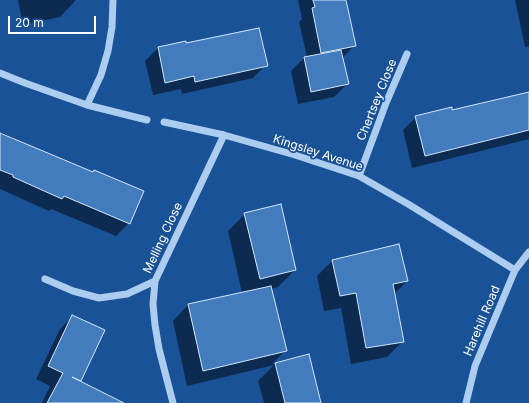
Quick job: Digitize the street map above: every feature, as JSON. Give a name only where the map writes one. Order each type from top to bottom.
[{"type":"street","points":[[87,105],[100,75],[108,51],[112,27],[113,0]]},
{"type":"street","name":"Chertsey Close","points":[[359,176],[386,103],[407,54]]},
{"type":"street","points":[[0,73],[87,105],[147,120]]},
{"type":"street","name":"Kingsley Avenue","points":[[164,122],[224,135],[295,155],[359,176],[408,204],[515,270]]},
{"type":"street","name":"Melling Close","points":[[173,403],[159,349],[155,325],[153,304],[155,281],[224,135]]},
{"type":"street","name":"Harehill Road","points":[[466,403],[475,366],[515,270],[529,252]]},
{"type":"street","points":[[45,280],[73,291],[98,298],[127,294],[155,281]]},
{"type":"building","points":[[313,0],[346,0],[356,46],[321,53],[312,8],[315,7]]},
{"type":"building","points":[[259,28],[268,66],[195,82],[194,76],[165,83],[158,47],[186,41],[186,43]]},
{"type":"building","points":[[341,50],[349,84],[311,92],[304,57]]},
{"type":"building","points":[[529,92],[529,130],[425,156],[415,116],[452,107],[452,110]]},
{"type":"building","points":[[0,133],[93,172],[94,170],[144,191],[130,224],[64,196],[62,199],[0,170]]},
{"type":"building","points":[[281,204],[296,270],[260,279],[244,213]]},
{"type":"building","points":[[399,244],[408,281],[393,284],[404,342],[366,348],[356,293],[340,296],[332,260]]},
{"type":"building","points":[[271,286],[287,351],[203,371],[188,304]]},
{"type":"building","points":[[72,315],[105,330],[81,381],[72,377],[124,403],[47,403],[63,373],[48,366]]},
{"type":"building","points":[[309,354],[321,403],[285,403],[275,363]]}]
